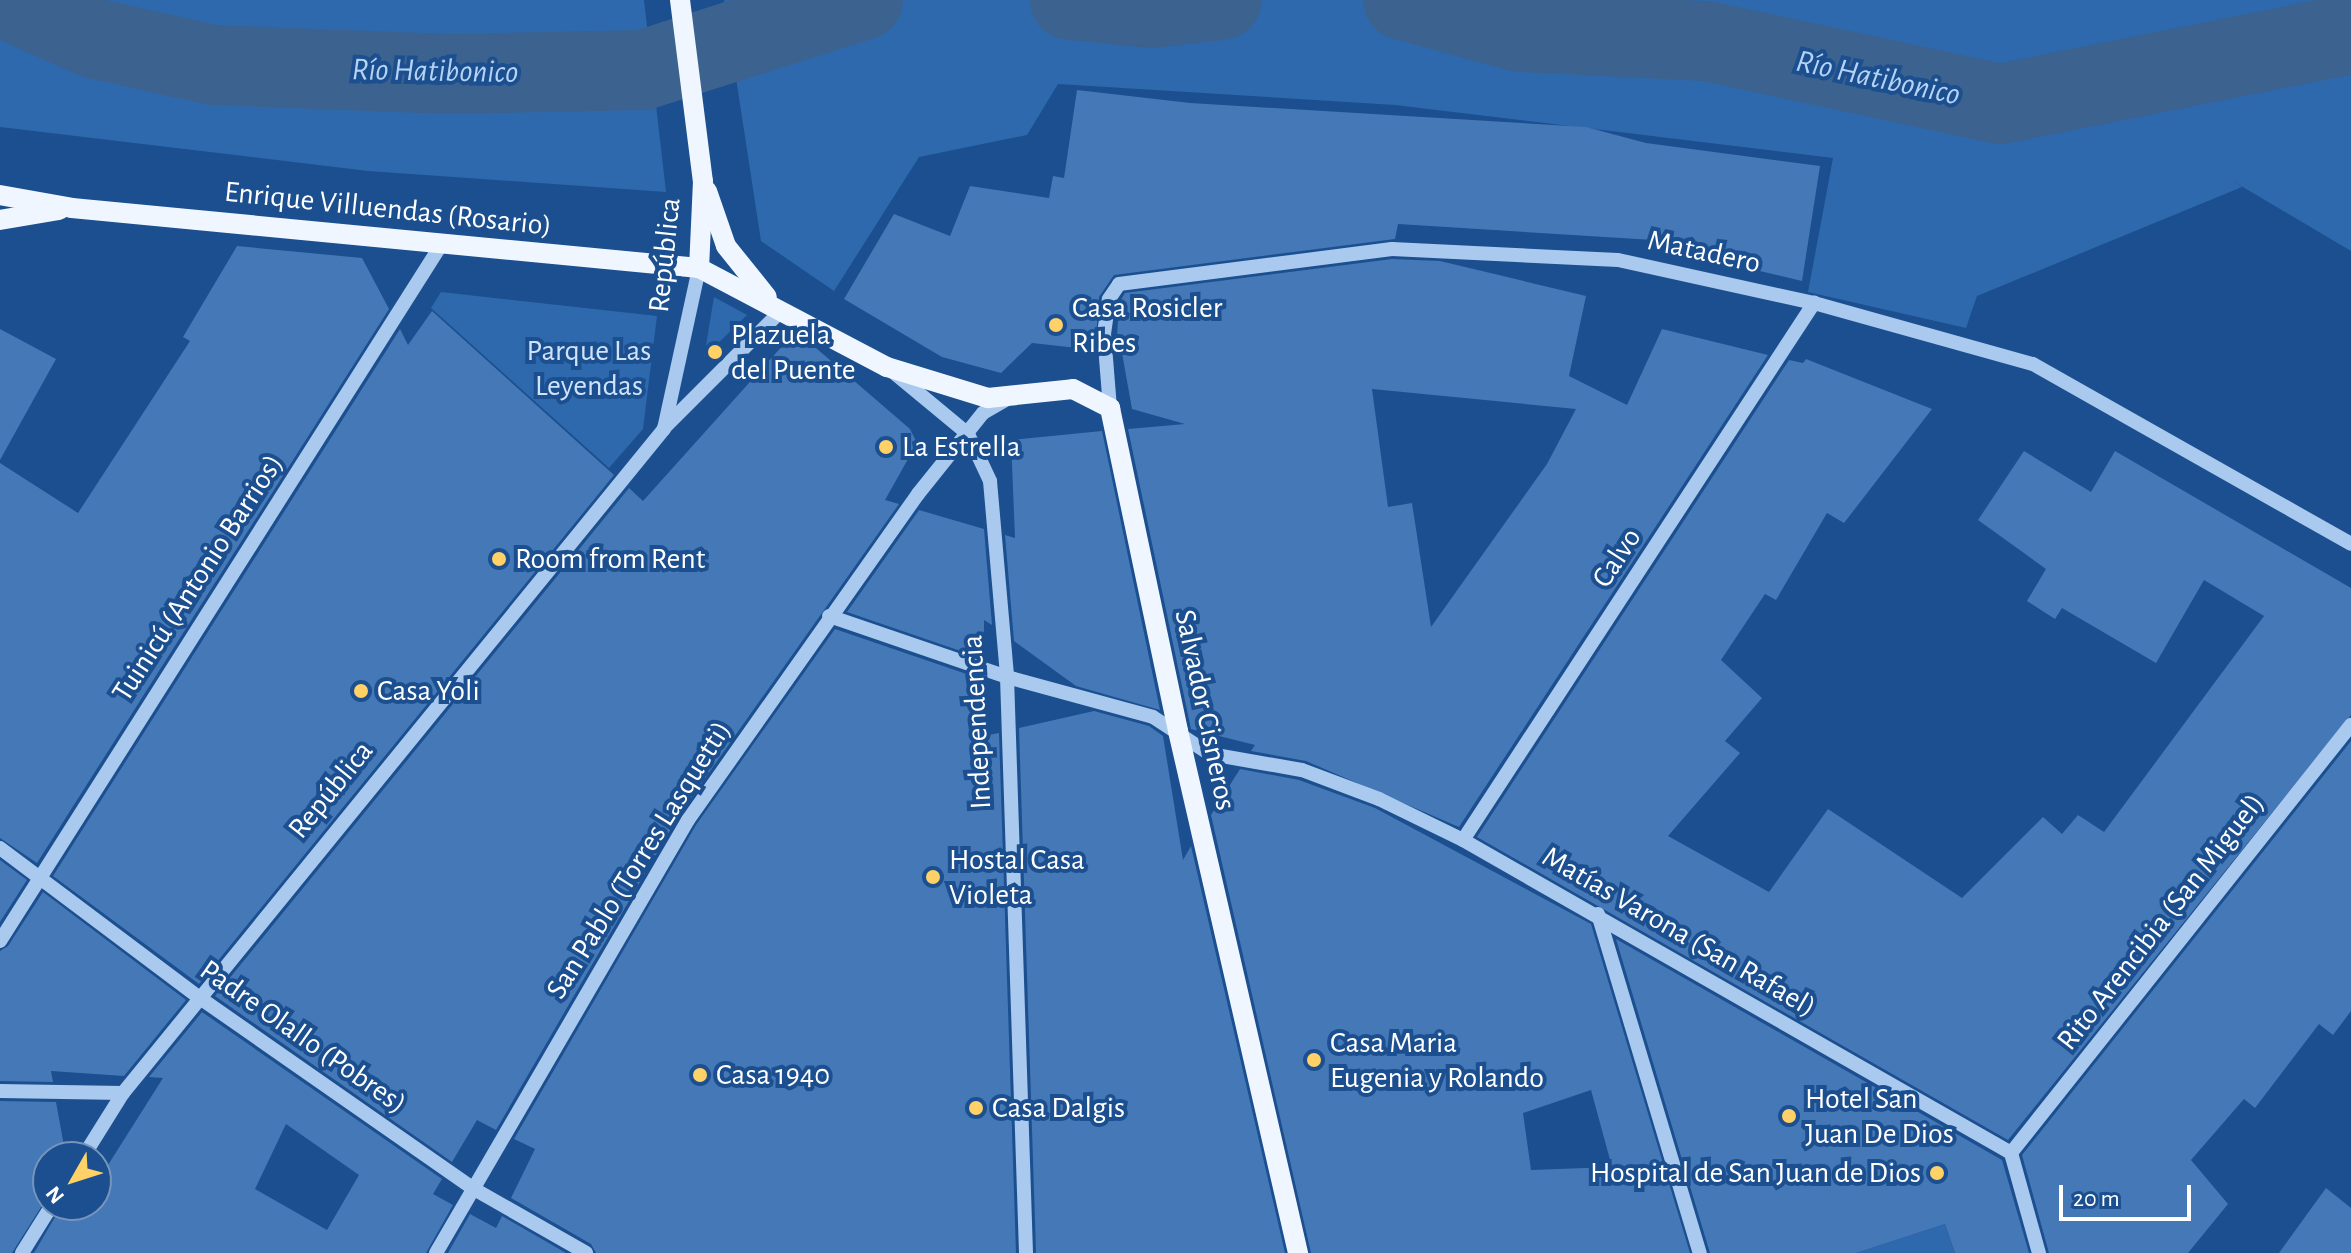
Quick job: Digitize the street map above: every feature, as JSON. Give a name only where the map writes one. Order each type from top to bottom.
[{"type":"main road","points":[[680,0],[703,181],[726,246],[781,311]]},
{"type":"main road","name":"República","points":[[699,268],[703,181]]},
{"type":"main road","name":"Enrique Villuendas (Rosario)","points":[[0,195],[72,208],[699,268]]},
{"type":"main road","name":"Enrique Villuendas (Rosario)","points":[[0,220],[72,208]]},
{"type":"main road","name":"Independencia","points":[[699,268],[887,367]]},
{"type":"main road","points":[[887,367],[988,398],[1073,389],[1110,408]]},
{"type":"main road","name":"Salvador Cisneros","points":[[1110,408],[1178,731],[1298,1253]]},
{"type":"street","name":"Tuinicú (Antonio Barrios)","points":[[0,941],[441,245]]},
{"type":"street","name":"Matadero","points":[[1110,408],[1104,334],[1109,299],[1119,284],[1392,249],[1618,260],[1814,303],[2033,364],[2346,541]]},
{"type":"street","name":"República","points":[[664,429],[699,268]]},
{"type":"street","name":"Calvo","points":[[1463,840],[1814,303]]},
{"type":"street","name":"República","points":[[93,1141],[123,1093],[664,429],[781,311]]},
{"type":"street","name":"Independencia","points":[[887,367],[968,434],[990,481],[1007,677],[1026,1253]]},
{"type":"street","points":[[968,434],[983,413],[1011,397]]},
{"type":"street","name":"San Pablo (Torres Lasquetti)","points":[[436,1253],[688,820],[829,616],[968,434]]},
{"type":"street","name":"Matías Varona (San Rafael)","points":[[829,616],[1007,677],[1153,717],[1210,754]]},
{"type":"street","name":"Rito Arencibia (San Miguel)","points":[[2011,1153],[2351,725]]},
{"type":"street","name":"Matías Varona (San Rafael)","points":[[1185,758],[1210,754],[1302,770],[1379,799],[1463,840],[1598,914],[2011,1153]]},
{"type":"street","name":"Padre Olallo (Pobres)","points":[[0,848],[40,874],[200,998],[474,1189],[586,1253]]},
{"type":"street","points":[[1598,914],[1700,1253]]},
{"type":"street","points":[[0,1091],[123,1093]]},
{"type":"street","points":[[2011,1153],[2039,1253]]},
{"type":"street","points":[[22,1253],[42,1221]]},
{"type":"green space","points":[[0,0],[644,0],[666,192],[368,171],[0,127]]},
{"type":"green space","points":[[724,0],[2351,0],[2351,251],[2231,180],[2242,187],[1977,296],[1966,328],[1808,292],[1833,158],[1395,105],[1058,84],[1027,135],[919,157],[834,291],[761,241]]},
{"type":"green space","name":"Parque Las Leyendas","points":[[441,292],[657,316],[643,429],[609,468],[431,308]]},
{"type":"green space","points":[[714,297],[747,315],[704,357]]},
{"type":"green space","points":[[1945,1224],[1955,1253],[1856,1253]]},
{"type":"building","points":[[1077,90],[1190,103],[1586,127],[1646,143],[1820,166],[1802,281],[1687,254],[1686,242],[1398,224],[1395,239],[1114,275],[1099,297],[1095,350],[1032,343],[1001,373],[942,357],[844,299],[894,214],[950,236],[970,186],[1049,198],[1053,176],[1064,178]]},
{"type":"building","points":[[237,246],[362,258],[389,309],[37,863],[0,838],[0,463],[78,513],[190,341],[183,337]]},
{"type":"building","points":[[1392,259],[1440,261],[1586,296],[1569,376],[1627,405],[1662,329],[1768,355],[1459,827],[1306,761],[1251,751],[1255,745],[1191,729],[1128,429],[1185,424],[1132,409],[1122,353],[1116,352],[1119,303],[1125,293]],"holes":[[[1372,389],[1576,409],[1547,464],[1431,627],[1412,503],[1388,507]]]},
{"type":"building","points":[[432,311],[614,475],[199,984],[53,876],[400,329],[408,345]]},
{"type":"building","points":[[0,329],[56,359],[0,460]]},
{"type":"building","points":[[809,342],[910,429],[917,443],[885,500],[899,504],[679,815],[496,1130],[477,1120],[452,1162],[215,996],[629,488],[643,501],[785,343]]},
{"type":"building","points":[[1806,359],[1932,409],[1844,523],[1827,513],[1776,600],[1765,594],[1721,660],[1762,698],[1725,741],[1740,753],[1668,836],[1769,892],[1828,809],[1962,898],[2043,817],[2062,834],[2078,815],[2104,832],[2264,616],[2204,580],[2156,663],[2062,608],[2055,619],[2027,601],[2046,569],[1978,520],[2024,451],[2091,492],[2115,451],[2351,588],[2351,715],[2008,1140],[1477,837],[1789,360],[1803,363]]},
{"type":"building","points":[[1102,431],[1160,710],[1076,686],[1014,641],[1005,535],[1015,538],[1011,440]]},
{"type":"building","points":[[919,510],[984,529],[992,625],[984,620],[984,659],[847,612]]},
{"type":"building","points":[[835,629],[984,680],[984,736],[999,733],[1016,1253],[596,1253],[591,1244],[511,1198],[535,1149],[514,1139],[696,825]]},
{"type":"building","points":[[1094,711],[1149,726],[1163,736],[1183,860],[1191,846],[1285,1253],[1036,1253],[1019,728]]},
{"type":"building","points":[[2351,741],[2351,1011],[2333,1035],[2319,1024],[2255,1108],[2244,1099],[2191,1160],[2228,1204],[2188,1253],[2049,1253],[2022,1155]]},
{"type":"building","points":[[1240,769],[1299,780],[1375,808],[1591,924],[1690,1253],[1311,1253],[1211,815]],"holes":[[[1591,1090],[1612,1167],[1531,1170],[1523,1113]]]},
{"type":"building","points":[[0,860],[27,880],[0,922]]},
{"type":"building","points":[[43,892],[186,1000],[124,1076],[51,1071],[53,1082],[0,1081],[0,951],[8,946]]},
{"type":"building","points":[[1616,939],[2002,1160],[2029,1253],[1955,1253],[1945,1224],[1856,1253],[1710,1253]]},
{"type":"building","points":[[202,1012],[442,1179],[433,1194],[453,1205],[426,1253],[34,1253],[53,1221],[112,1221],[112,1159],[163,1078],[149,1077]],"holes":[[[286,1124],[359,1175],[327,1230],[255,1189]]]},
{"type":"building","points":[[0,1101],[56,1102],[63,1141],[32,1141],[32,1221],[12,1253],[0,1253]]},
{"type":"building","points":[[2326,1188],[2351,1208],[2351,1253],[2279,1253]]},
{"type":"building","points":[[470,1214],[496,1228],[502,1216],[566,1253],[448,1253]]},
{"type":"waterway","name":"Río Hatibonico","points":[[8,0],[96,39],[213,65],[449,74],[643,70],[863,0]]},
{"type":"waterway","name":"Río Hatibonico","points":[[1070,0],[1151,8],[1222,0]]},
{"type":"waterway","name":"Río Hatibonico","points":[[1403,0],[1520,32],[1706,41],[2000,104],[2351,34]]},
{"type":"place","name":"Casa Rosicler Ribes","points":[[1056,325]]},
{"type":"place","name":"Plazuela del Puente","points":[[715,352]]},
{"type":"place","name":"La Estrella","points":[[886,447]]},
{"type":"place","name":"Room from Rent","points":[[499,559]]},
{"type":"place","name":"Casa Yoli","points":[[361,691]]},
{"type":"place","name":"Hostal Casa Violeta","points":[[933,877]]},
{"type":"place","name":"Casa Maria Eugenia y Rolando","points":[[1314,1060]]},
{"type":"place","name":"Casa 1940","points":[[700,1075]]},
{"type":"place","name":"Casa Dalgis","points":[[976,1108]]},
{"type":"place","name":"Hotel San Juan De Dios","points":[[1789,1116]]},
{"type":"place","name":"Hospital de San Juan de Dios","points":[[1937,1173]]}]
